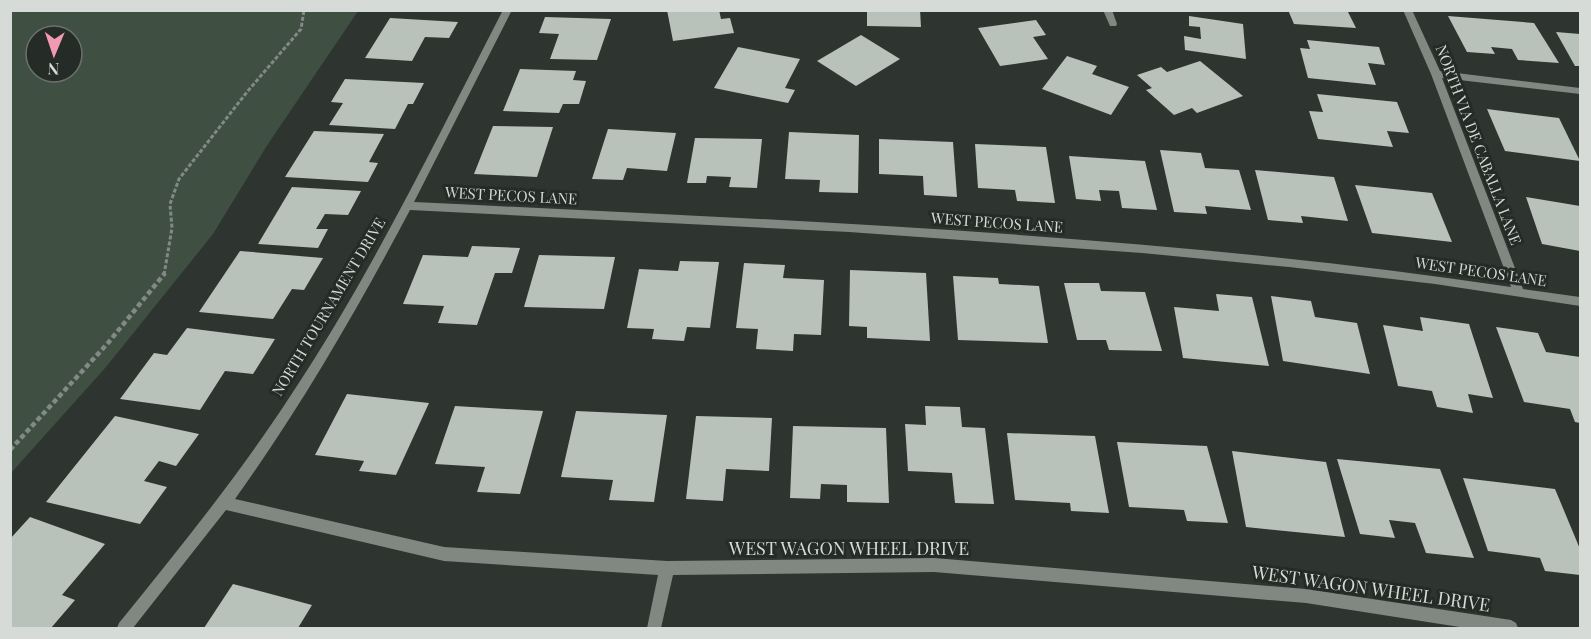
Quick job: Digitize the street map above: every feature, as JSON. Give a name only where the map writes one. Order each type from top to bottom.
[{"type":"street","name":"NORTH TOURNAMENT DRIVE","points":[[124,628],[225,503],[319,364],[408,206],[508,10]]},
{"type":"street","points":[[1107,10],[1113,24]]},
{"type":"street","name":"NORTH VIA DE CABALLA LANE","points":[[1407,10],[1436,74],[1518,291]]},
{"type":"street","points":[[1436,74],[1581,91]]},
{"type":"street","name":"WEST PECOS LANE","points":[[408,206],[912,232],[1283,260],[1518,291],[1581,302]]},
{"type":"street","name":"WEST WAGON WHEEL DRIVE","points":[[225,503],[444,554],[667,568],[934,565],[1306,596],[1511,628]]},
{"type":"street","points":[[654,628],[667,568]]},
{"type":"path","points":[[10,450],[108,343],[165,274],[172,228],[170,204],[178,179],[247,92],[301,29],[303,10]]},
{"type":"green space","points":[[11,10],[358,11],[266,147],[213,234],[106,367],[11,473]]},
{"type":"building","points":[[667,10],[719,10],[721,19],[730,18],[734,33],[673,41]]},
{"type":"building","points":[[920,10],[921,27],[867,26],[867,11]]},
{"type":"building","points":[[1288,10],[1347,10],[1356,28],[1294,24]]},
{"type":"building","points":[[1189,16],[1243,24],[1246,59],[1185,50],[1184,36],[1201,39],[1200,27],[1189,26]]},
{"type":"building","points":[[1448,16],[1534,23],[1559,63],[1518,60],[1512,49],[1491,47],[1495,54],[1467,52]]},
{"type":"building","points":[[545,17],[611,19],[597,60],[550,59],[559,34],[539,33]]},
{"type":"building","points":[[390,18],[458,22],[449,38],[425,37],[412,61],[365,58]]},
{"type":"building","points":[[1036,20],[1046,35],[1033,37],[1048,59],[1000,66],[978,28]]},
{"type":"building","points":[[1556,32],[1580,34],[1580,66],[1575,66]]},
{"type":"building","points":[[861,35],[900,59],[856,86],[817,61]]},
{"type":"building","points":[[1307,40],[1379,47],[1385,65],[1368,63],[1376,85],[1308,78],[1300,48],[1310,49]]},
{"type":"building","points":[[738,47],[800,59],[785,88],[795,90],[788,103],[714,88]]},
{"type":"building","points":[[1067,56],[1097,66],[1092,74],[1129,87],[1111,115],[1042,89]]},
{"type":"building","points":[[1200,61],[1243,96],[1197,113],[1192,108],[1174,115],[1146,90],[1152,88],[1137,75],[1161,67],[1167,72]]},
{"type":"building","points":[[520,69],[576,71],[573,80],[586,81],[579,104],[563,104],[559,113],[503,111]]},
{"type":"building","points":[[345,79],[424,83],[413,104],[408,104],[395,129],[329,125],[343,103],[331,102]]},
{"type":"building","points":[[1317,94],[1397,102],[1409,133],[1387,131],[1393,147],[1318,139],[1309,111],[1323,112]]},
{"type":"building","points":[[1487,109],[1559,118],[1580,161],[1505,151]]},
{"type":"building","points":[[493,126],[553,127],[537,177],[474,174]]},
{"type":"building","points":[[608,129],[676,133],[667,171],[627,168],[623,180],[592,179]]},
{"type":"building","points":[[314,131],[384,134],[369,162],[378,163],[368,182],[285,177]]},
{"type":"building","points":[[789,132],[859,135],[858,193],[819,192],[820,180],[785,179]]},
{"type":"building","points":[[695,138],[762,139],[757,188],[729,187],[731,177],[707,176],[706,183],[687,183]]},
{"type":"building","points":[[879,139],[953,142],[957,197],[924,195],[923,176],[879,174]]},
{"type":"building","points":[[975,144],[1046,147],[1055,203],[1017,201],[1015,190],[978,188]]},
{"type":"building","points":[[1160,150],[1201,153],[1205,168],[1239,170],[1251,210],[1205,206],[1207,214],[1174,212]]},
{"type":"building","points":[[1069,156],[1145,161],[1157,210],[1122,208],[1119,191],[1099,190],[1101,201],[1076,199]]},
{"type":"building","points":[[1255,170],[1334,177],[1348,221],[1301,216],[1303,223],[1268,220]]},
{"type":"building","points":[[1355,185],[1432,193],[1452,242],[1372,233]]},
{"type":"building","points":[[292,187],[361,191],[348,215],[325,214],[316,229],[328,229],[318,248],[258,244]]},
{"type":"building","points":[[1526,197],[1580,206],[1580,251],[1542,244]]},
{"type":"building","points":[[472,246],[520,248],[512,273],[495,273],[477,325],[438,323],[444,306],[403,304],[423,255],[468,257]]},
{"type":"building","points":[[240,251],[323,258],[304,290],[292,289],[273,319],[199,312]]},
{"type":"building","points":[[539,255],[615,257],[604,309],[524,307]]},
{"type":"building","points":[[680,261],[719,262],[710,328],[687,327],[684,341],[652,339],[654,329],[627,328],[639,269],[678,271]]},
{"type":"building","points":[[744,263],[785,265],[783,278],[824,280],[821,335],[794,334],[793,351],[756,349],[758,329],[736,328]]},
{"type":"building","points":[[850,270],[926,273],[930,341],[867,338],[867,327],[849,326]]},
{"type":"building","points":[[953,276],[998,278],[999,284],[1039,286],[1048,343],[958,340]]},
{"type":"building","points":[[1064,283],[1099,283],[1101,291],[1145,292],[1162,351],[1109,350],[1106,340],[1077,340]]},
{"type":"building","points":[[1216,294],[1252,297],[1269,366],[1183,358],[1174,307],[1219,311]]},
{"type":"building","points":[[1271,296],[1311,301],[1315,317],[1357,323],[1370,374],[1283,361]]},
{"type":"building","points":[[1420,317],[1469,324],[1493,398],[1468,394],[1473,413],[1437,407],[1432,391],[1398,386],[1383,325],[1423,331]]},
{"type":"building","points":[[1496,327],[1538,333],[1546,352],[1580,357],[1580,423],[1575,422],[1570,409],[1524,402]]},
{"type":"building","points":[[187,328],[275,339],[253,374],[225,371],[200,410],[120,399],[154,353],[167,355]]},
{"type":"building","points":[[347,394],[429,403],[396,475],[359,471],[364,461],[315,455]]},
{"type":"building","points":[[455,406],[543,411],[520,494],[477,492],[485,467],[435,464]]},
{"type":"building","points":[[925,406],[960,407],[962,427],[985,428],[994,504],[955,503],[952,473],[908,471],[905,424],[926,425]]},
{"type":"building","points":[[576,411],[667,415],[654,502],[609,500],[613,480],[561,477]]},
{"type":"building","points":[[115,416],[199,434],[176,466],[159,461],[144,481],[167,487],[140,524],[46,502]]},
{"type":"building","points":[[696,416],[772,418],[769,471],[726,469],[723,501],[686,499]]},
{"type":"building","points":[[793,426],[886,428],[889,503],[847,502],[847,485],[821,484],[820,499],[790,498]]},
{"type":"building","points":[[1007,433],[1095,436],[1109,513],[1071,511],[1070,503],[1015,500]]},
{"type":"building","points":[[1117,442],[1207,446],[1228,523],[1187,521],[1184,510],[1129,507]]},
{"type":"building","points":[[1232,451],[1326,462],[1345,537],[1246,527]]},
{"type":"building","points":[[1337,459],[1440,469],[1474,558],[1426,553],[1415,523],[1389,520],[1395,538],[1360,534]]},
{"type":"building","points":[[1463,478],[1555,489],[1580,549],[1580,575],[1545,571],[1540,558],[1488,551]]},
{"type":"building","points":[[30,517],[105,544],[62,595],[75,600],[51,628],[10,628],[10,539]]},
{"type":"building","points":[[233,584],[312,605],[298,628],[204,628]]}]
